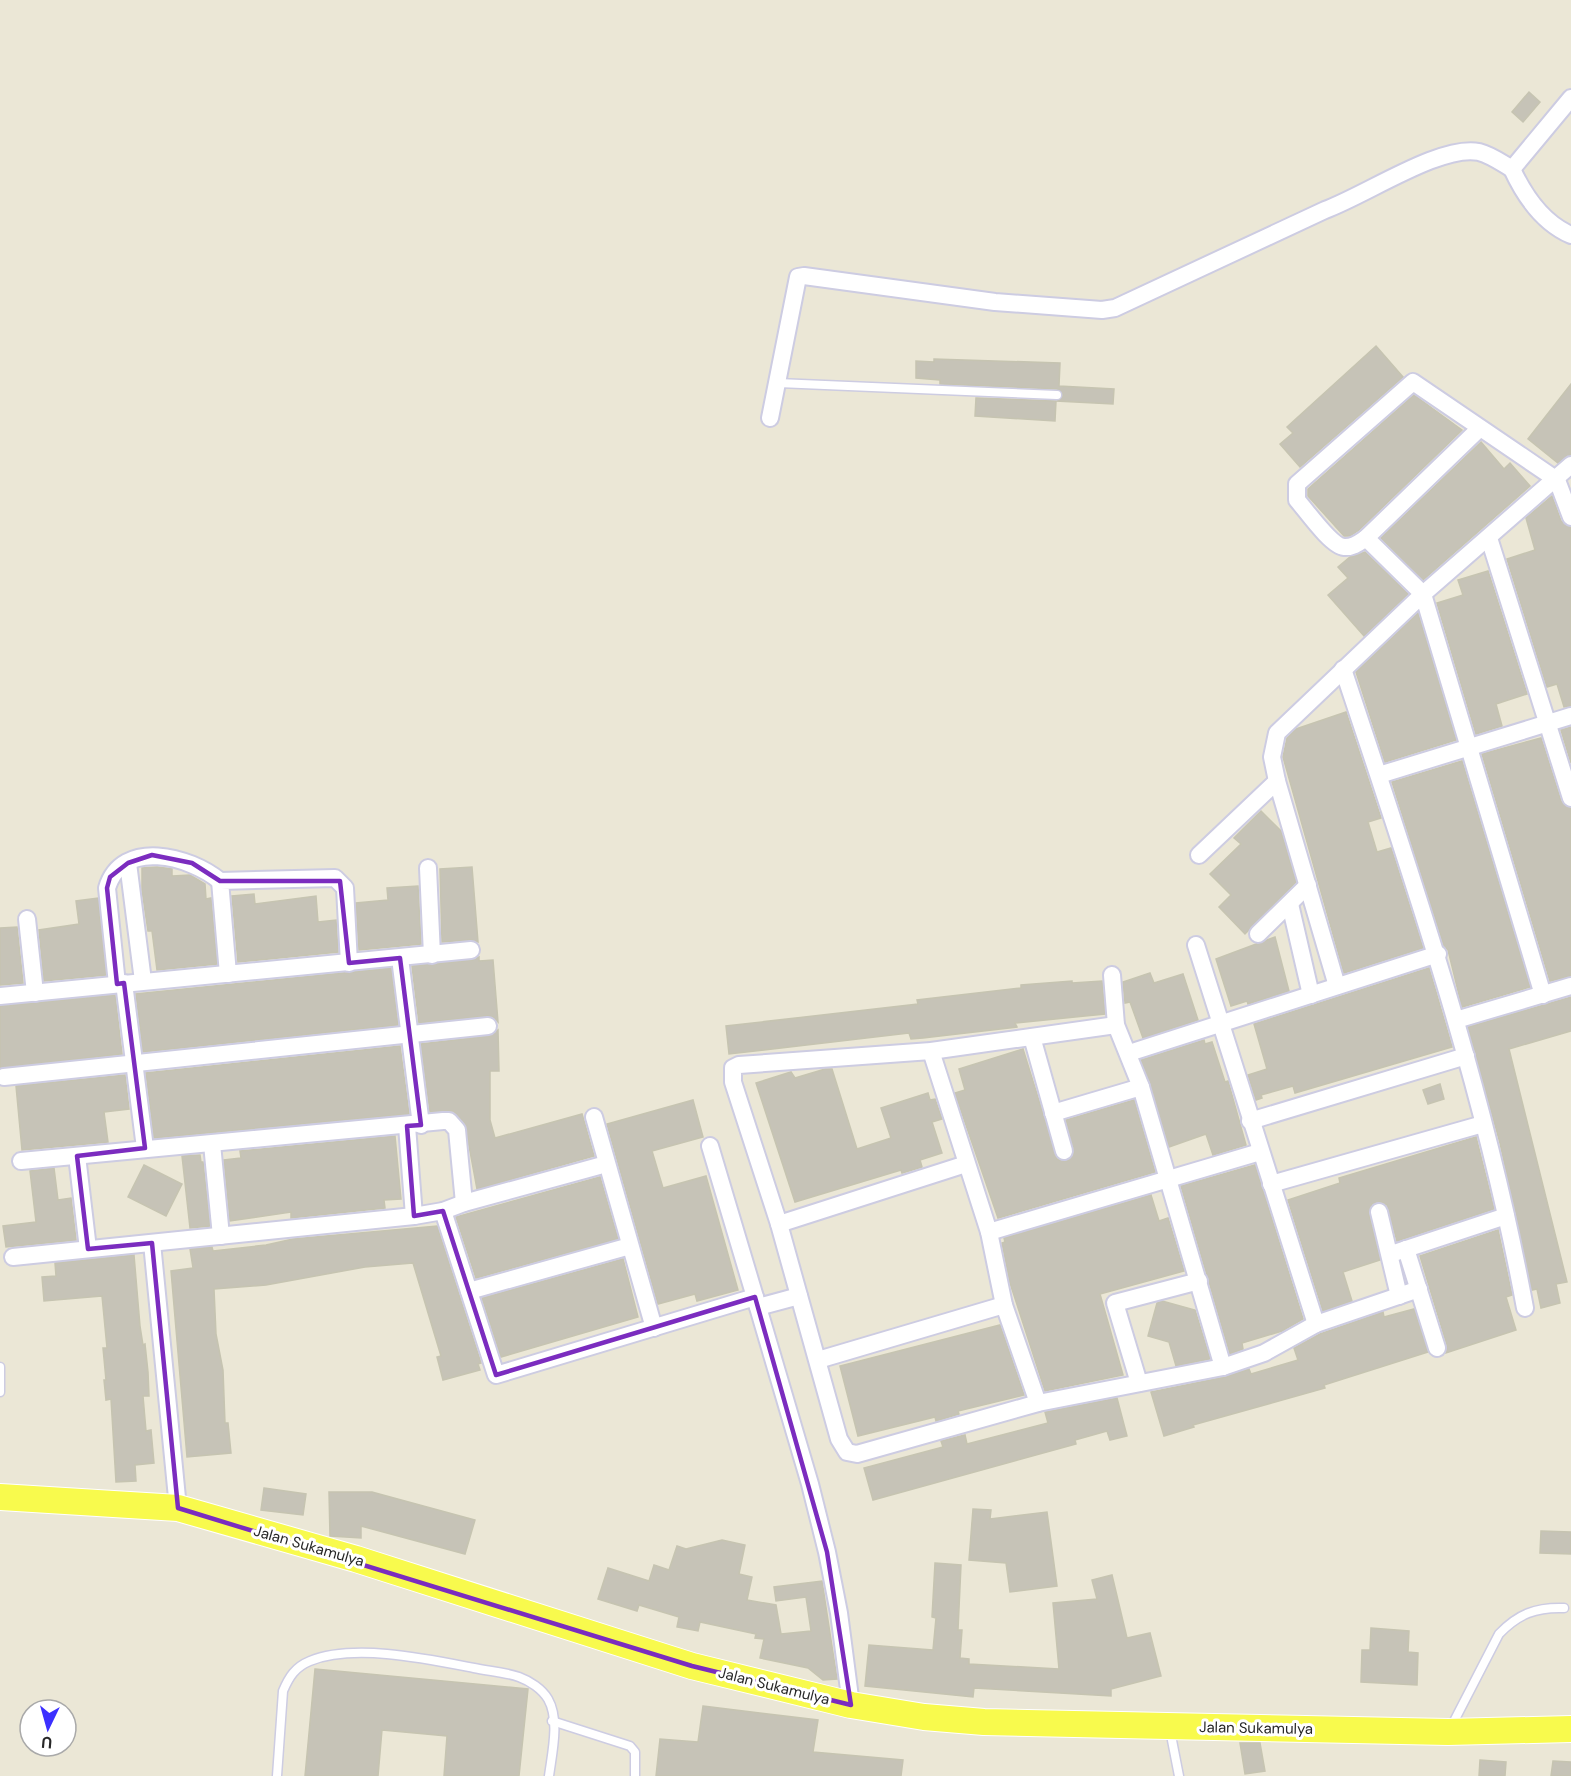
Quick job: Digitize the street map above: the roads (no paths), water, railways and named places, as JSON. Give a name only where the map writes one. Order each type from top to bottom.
[{"type":"main road","name":"Jalan Sukamulya","points":[[0,1497],[178,1508],[356,1559],[692,1666],[851,1705],[924,1717],[984,1722],[1448,1732],[1571,1729]]},
{"type":"street","points":[[1512,169],[1571,98]]},
{"type":"street","points":[[770,418],[798,277],[995,302],[1108,309],[1353,200],[1438,156],[1460,151],[1481,153],[1512,169],[1522,189],[1545,218],[1571,235]]},
{"type":"street","points":[[1480,428],[1366,538],[1349,547],[1334,543],[1297,500],[1297,484],[1408,384],[1418,384],[1557,480],[1571,518]]},
{"type":"street","points":[[1337,986],[1277,781],[1272,757],[1277,733],[1423,594],[1557,480],[1571,465]]},
{"type":"street","points":[[1366,538],[1423,594],[1543,995]]},
{"type":"street","points":[[1489,538],[1571,798]]},
{"type":"street","points":[[1343,669],[1438,954],[1506,1216],[1525,1308]]},
{"type":"street","points":[[1378,775],[1571,716]]},
{"type":"street","points":[[1199,855],[1277,781]]},
{"type":"street","points":[[145,1148],[107,888],[110,877],[128,863],[152,855],[167,856],[206,870],[220,881],[335,878],[345,888],[350,963]]},
{"type":"street","points":[[128,863],[143,981]]},
{"type":"street","points":[[428,868],[432,955]]},
{"type":"street","points":[[220,881],[228,974]]},
{"type":"street","points":[[1258,934],[1308,885]]},
{"type":"street","points":[[1290,904],[1311,995]]},
{"type":"street","points":[[27,919],[35,993]]},
{"type":"street","points":[[1196,945],[1316,1324]]},
{"type":"street","points":[[0,996],[471,950]]},
{"type":"street","points":[[1129,1053],[1438,954]]},
{"type":"street","points":[[400,958],[410,1035],[414,1125],[414,1216]]},
{"type":"street","points":[[1112,975],[1116,1025],[1141,1087],[1223,1367]]},
{"type":"street","points":[[1456,1020],[1571,986]]},
{"type":"street","points":[[1116,1025],[932,1051],[739,1065],[734,1068],[733,1082],[779,1224],[839,1439],[847,1452],[856,1454],[1038,1403],[1223,1367],[1264,1353],[1316,1324],[1419,1289]]},
{"type":"street","points":[[4,1077],[488,1026]]},
{"type":"street","points":[[1032,1037],[1064,1151]]},
{"type":"street","points":[[932,1051],[989,1232],[1004,1305],[1038,1403]]},
{"type":"street","points":[[1250,1121],[1466,1056]]},
{"type":"street","points":[[1053,1113],[1141,1087]]},
{"type":"street","points":[[594,1117],[654,1328]]},
{"type":"street","points":[[21,1161],[414,1125],[442,1120],[449,1121],[457,1130],[464,1203]]},
{"type":"street","points":[[1271,1184],[1483,1124]]},
{"type":"street","points":[[212,1143],[221,1236]]},
{"type":"street","points":[[710,1146],[757,1302],[827,1552],[840,1613],[851,1705]]},
{"type":"street","points":[[989,1232],[1260,1152]]},
{"type":"street","points":[[77,1156],[88,1250]]},
{"type":"street","points":[[779,1224],[966,1164]]},
{"type":"street","points":[[13,1257],[414,1216],[443,1211],[464,1203],[598,1166]]},
{"type":"street","points":[[443,1211],[496,1375],[654,1328],[757,1302],[799,1296]]},
{"type":"street","points":[[1379,1212],[1419,1289],[1437,1348]]},
{"type":"street","points":[[1398,1252],[1506,1216]]},
{"type":"street","points":[[152,1243],[178,1508]]},
{"type":"street","points":[[469,1291],[630,1246]]},
{"type":"street","points":[[1398,1252],[1399,1296]]},
{"type":"street","points":[[1139,1383],[1114,1303],[1199,1281]]},
{"type":"street","points":[[818,1360],[1004,1305]]},
{"type":"lane","points":[[778,383],[1057,395]]},
{"type":"lane","points":[[0,1367],[0,1392]]},
{"type":"lane","points":[[1448,1732],[1504,1629],[1525,1613],[1543,1607],[1564,1608]]},
{"type":"lane","points":[[277,1776],[283,1691],[288,1679],[296,1669],[326,1656],[370,1653],[416,1657],[518,1677],[537,1687],[549,1700],[554,1731],[549,1776]]},
{"type":"lane","points":[[552,1721],[630,1746],[635,1752],[635,1776]]},
{"type":"lane","points":[[1170,1726],[1179,1776]]}]
